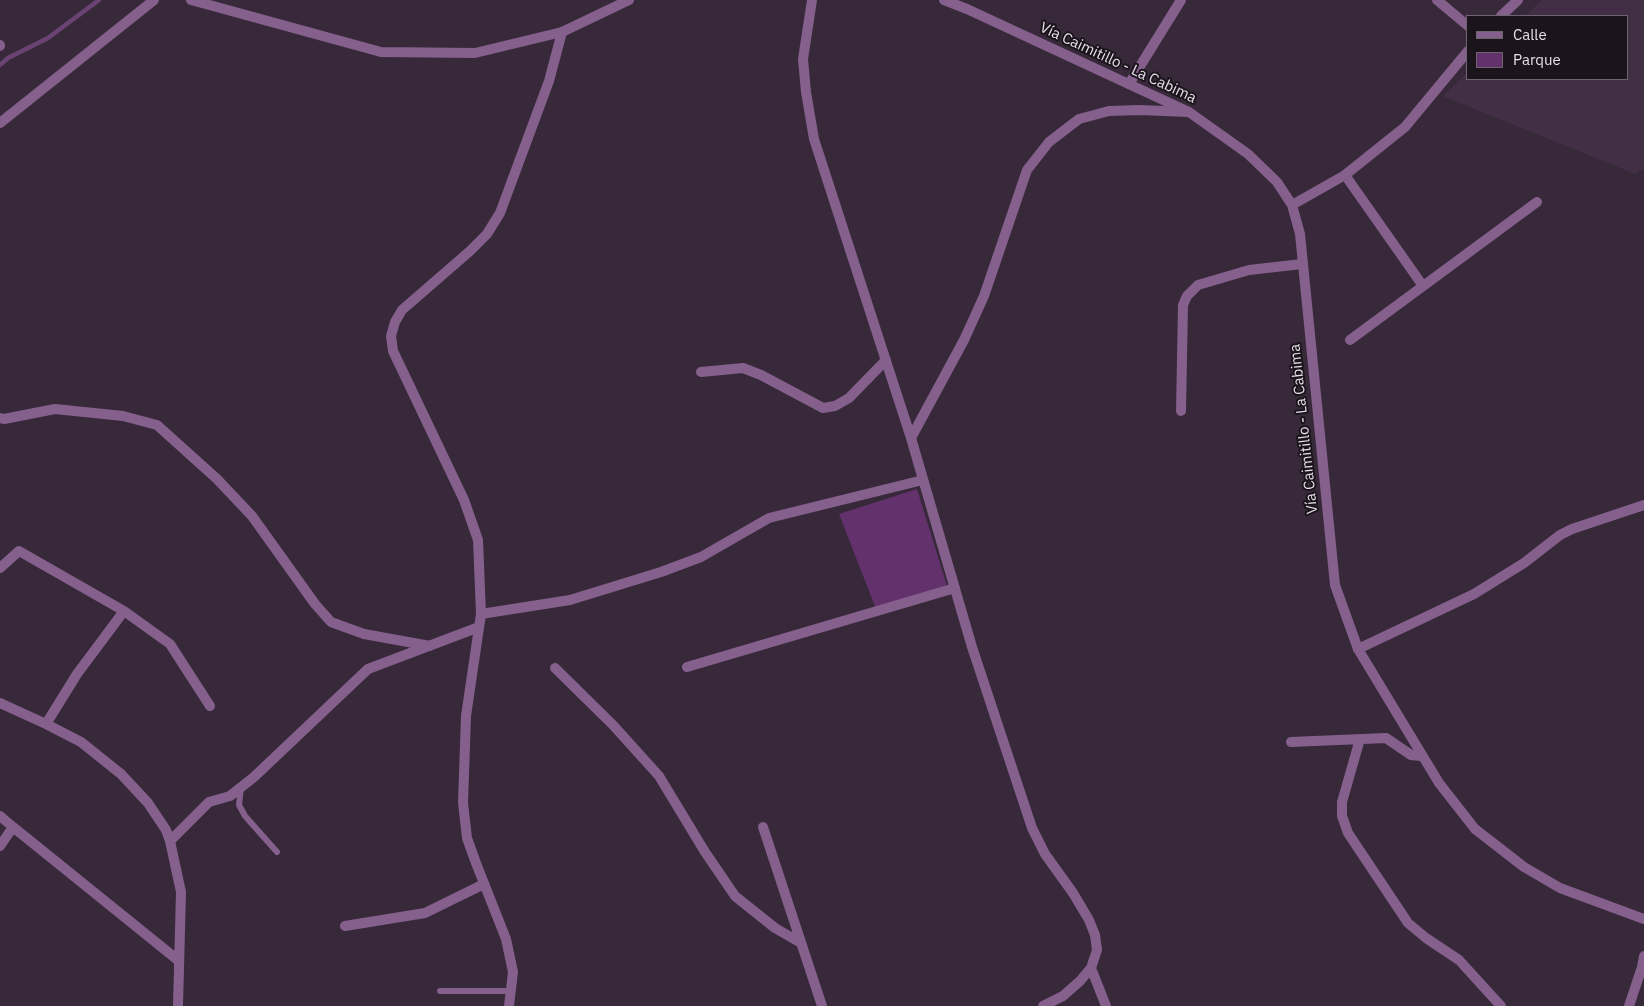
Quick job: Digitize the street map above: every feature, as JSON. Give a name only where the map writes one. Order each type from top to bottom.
[{"type":"street","points":[[0,123],[154,0]]},
{"type":"street","points":[[191,0],[382,52],[475,53],[562,32],[629,0]]},
{"type":"street","points":[[812,0],[803,59],[806,92],[814,139],[886,360],[975,656],[1032,828],[1045,854],[1073,893],[1089,920],[1095,936],[1097,950],[1091,968],[1063,996],[1043,1006]]},
{"type":"street","name":"Vía Caimitillo - La Cabima","points":[[944,0],[1189,112],[1248,154],[1277,182],[1292,205],[1300,234],[1335,584],[1358,649],[1421,756],[1439,783],[1475,829],[1524,867],[1560,888],[1644,919]]},
{"type":"street","points":[[1129,84],[1181,0]]},
{"type":"street","points":[[1437,0],[1466,24]]},
{"type":"street","points":[[1502,15],[1518,0]]},
{"type":"street","points":[[509,1006],[513,972],[506,939],[468,838],[463,803],[466,716],[481,614],[478,540],[464,500],[393,351],[391,336],[395,322],[402,310],[488,234],[500,214],[549,81],[562,32]]},
{"type":"street","points":[[1292,205],[1345,175],[1405,127],[1466,53]]},
{"type":"street","points":[[910,438],[964,340],[984,296],[1027,170],[1049,142],[1079,119],[1109,110],[1189,112]]},
{"type":"street","points":[[1345,175],[1423,286]]},
{"type":"street","points":[[1350,340],[1537,202]]},
{"type":"street","points":[[1181,412],[1183,305],[1188,296],[1198,285],[1249,270],[1302,264]]},
{"type":"street","points":[[701,372],[742,368],[761,375],[823,408],[835,406],[849,398],[886,360]]},
{"type":"street","points":[[0,418],[4,419],[55,409],[123,416],[157,425],[216,479],[252,516],[315,604],[331,622],[364,634],[430,646]]},
{"type":"street","points":[[481,614],[570,600],[661,572],[701,557],[769,518],[923,480]]},
{"type":"street","points":[[1358,649],[1474,594],[1524,563],[1560,535],[1572,529],[1644,505]]},
{"type":"street","points":[[0,568],[19,551],[124,611],[170,644],[210,706]]},
{"type":"street","points":[[686,666],[955,588]]},
{"type":"street","points":[[46,724],[78,674],[124,611]]},
{"type":"street","points":[[170,841],[209,802],[230,796],[254,777],[368,669],[479,628]]},
{"type":"street","points":[[555,668],[613,725],[659,776],[704,852],[734,896],[775,928],[801,943]]},
{"type":"street","points":[[0,703],[81,742],[121,774],[148,803],[170,841],[181,892],[178,1006]]},
{"type":"street","points":[[1291,742],[1386,738],[1411,754],[1421,756]]},
{"type":"street","points":[[1360,739],[1342,802],[1342,816],[1348,833],[1408,923],[1426,938],[1459,960],[1500,1006]]},
{"type":"street","points":[[0,816],[179,961]]},
{"type":"street","points":[[0,846],[13,827]]},
{"type":"street","points":[[763,827],[822,1006]]},
{"type":"street","points":[[345,926],[425,912],[484,884]]},
{"type":"street","points":[[1629,1006],[1644,956]]},
{"type":"street","points":[[1091,968],[1106,1006]]},
{"type":"lane","points":[[241,787],[239,805],[245,816],[276,852]]},
{"type":"lane","points":[[440,990],[511,991]]},
{"type":"shaded area","points":[[1542,0],[1644,0],[1644,169],[1635,174],[1443,96],[1466,74],[1466,80],[1629,80],[1629,15],[1526,15]]},
{"type":"green space","points":[[917,489],[947,586],[876,609],[839,514]]},
{"type":"waterway","points":[[0,65],[8,58],[48,38],[99,0]]}]
